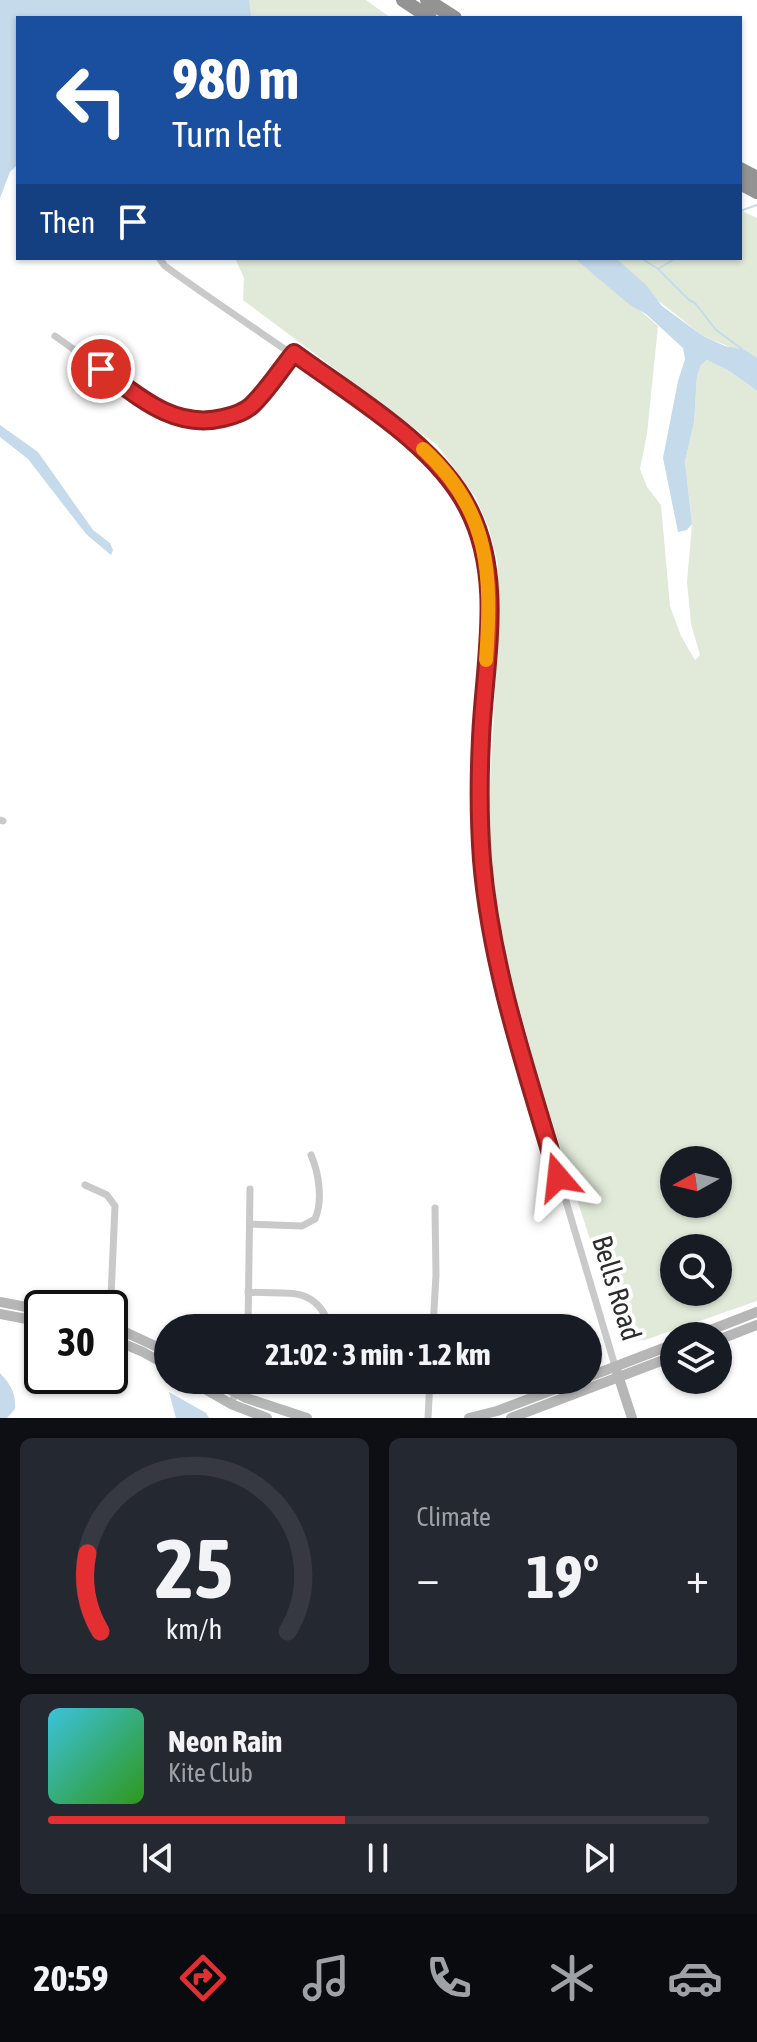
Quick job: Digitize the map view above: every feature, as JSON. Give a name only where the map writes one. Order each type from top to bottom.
[{"type":"highway","points":[[403,0],[427,16]]},
{"type":"highway","points":[[427,0],[452,16]]},
{"type":"main road","points":[[0,1302],[24,1307]]},
{"type":"main road","points":[[731,1322],[757,1312]]},
{"type":"main road","points":[[0,1314],[24,1319]]},
{"type":"main road","points":[[732,1335],[757,1325]]},
{"type":"main road","points":[[128,1333],[154,1345]]},
{"type":"main road","points":[[128,1346],[154,1358]]},
{"type":"main road","points":[[602,1371],[660,1349]]},
{"type":"main road","points":[[511,1418],[660,1362]]},
{"type":"main road","name":"Bells Road","points":[[615,1366],[632,1418]]},
{"type":"main road","points":[[214,1394],[267,1418]]},
{"type":"main road","points":[[241,1394],[307,1418]]},
{"type":"main road","points":[[469,1418],[542,1394]]},
{"type":"street","name":"Bells Road","points":[[160,260],[220,306],[294,353],[430,455],[458,490],[481,539],[488,568],[490,602],[479,776],[488,915],[502,986],[615,1366]]},
{"type":"street","points":[[55,336],[159,410],[178,418],[199,421],[226,417],[249,407],[294,353]]},
{"type":"street","points":[[250,1224],[302,1226],[315,1219],[319,1206],[318,1183],[311,1155]]},
{"type":"street","points":[[85,1185],[107,1195],[115,1206],[111,1290]]},
{"type":"street","points":[[248,1314],[250,1189]]},
{"type":"street","points":[[434,1314],[435,1208]]},
{"type":"street","points":[[248,1292],[312,1298],[326,1314]]},
{"type":"street","points":[[231,1404],[234,1394]]},
{"type":"street","points":[[428,1418],[429,1394]]},
{"type":"green space","points":[[93,0],[366,0],[388,16],[109,16]]},
{"type":"green space","points":[[742,211],[757,218],[757,369],[730,347],[703,336],[651,295],[598,260],[742,260]]},
{"type":"green space","points":[[236,260],[577,260],[648,317],[658,326],[647,434],[640,469],[647,487],[661,505],[670,606],[681,636],[695,660],[700,655],[691,624],[687,582],[692,524],[685,462],[694,422],[697,376],[701,365],[707,360],[731,372],[757,391],[757,1301],[697,1322],[660,1322],[660,1335],[645,1340],[629,1341],[621,1336],[538,1078],[500,936],[488,824],[498,634],[498,564],[489,528],[476,498],[437,445],[243,300],[244,278]]},
{"type":"water","points":[[0,0],[249,0],[251,16],[16,16],[16,166],[10,172],[0,198]]},
{"type":"water","points":[[576,260],[618,260],[646,285],[662,306],[703,336],[725,346],[745,350],[757,358],[757,391],[731,372],[707,360],[701,365],[685,462],[692,524],[687,530],[678,532],[663,458],[685,359],[683,348],[646,314],[630,305]]},
{"type":"water","points":[[0,425],[38,452],[93,530],[110,543],[113,550],[111,555],[86,534],[28,459],[0,437]]},
{"type":"water","points":[[0,1373],[10,1385],[15,1398],[15,1409],[7,1418],[0,1418]]},
{"type":"water","points":[[170,1394],[206,1413],[209,1418],[176,1418]]},
{"type":"waterway","points":[[742,210],[757,205]]},
{"type":"waterway","points":[[644,260],[658,269],[673,260]]},
{"type":"waterway","points":[[658,269],[695,303],[716,330],[742,349]]},
{"type":"slow traffic","points":[[423,449],[458,490],[481,539],[488,568],[490,602],[486,660]]},
{"type":"route","points":[[101,369],[159,410],[178,418],[206,421],[237,414],[249,407],[294,353],[420,446],[448,476],[468,507],[488,568],[490,602],[479,776],[488,915],[502,986],[558,1177]]}]
